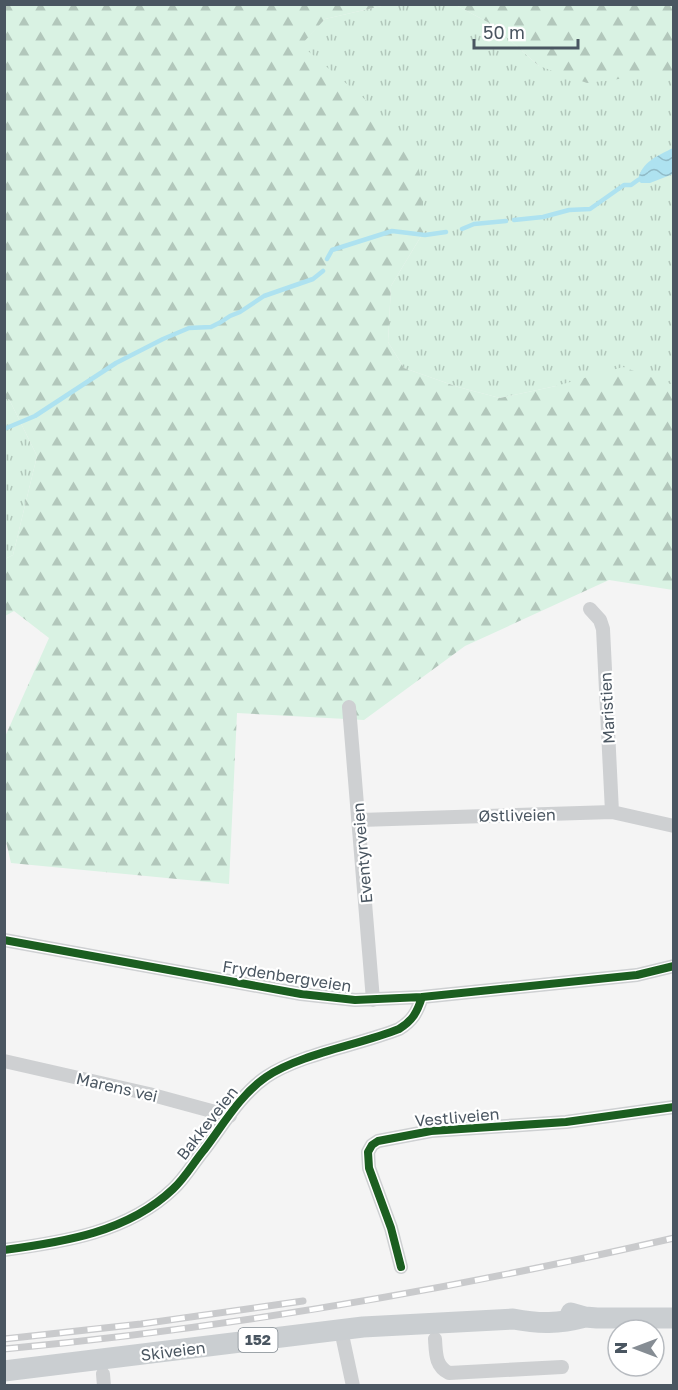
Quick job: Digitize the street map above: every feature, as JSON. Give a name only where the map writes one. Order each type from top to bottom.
[{"type":"main road","name":"Skiveien","points":[[4,1371],[389,1325],[513,1319],[535,1310],[561,1310],[585,1317],[629,1320],[674,1318]]},
{"type":"street","name":"Maristien","points":[[590,609],[600,620],[603,629],[612,812]]},
{"type":"street","name":"Eventyrveien","points":[[349,707],[373,1000]]},
{"type":"street","name":"Østliveien","points":[[360,820],[612,812],[674,826]]},
{"type":"street","name":"Frydenbergveien","points":[[4,940],[301,993],[355,1000],[422,998],[637,975],[674,966]]},
{"type":"street","name":"Bakkeveien","points":[[4,1250],[67,1240],[96,1232],[123,1223],[148,1209],[174,1188],[253,1088],[284,1067],[399,1029],[410,1022],[416,1014],[422,998]]},
{"type":"street","name":"Marens vei","points":[[4,1061],[149,1094],[230,1116]]},
{"type":"street","name":"Vestliveien","points":[[401,1267],[391,1228],[369,1168],[368,1152],[378,1141],[431,1131],[566,1122],[674,1107]]},
{"type":"street","points":[[341,1330],[353,1386]]},
{"type":"street","points":[[435,1338],[438,1364],[441,1369],[449,1373],[562,1367]]},
{"type":"green space","points":[[5,5],[386,5],[325,19],[301,45],[375,108],[415,154],[423,187],[423,233],[391,286],[388,342],[404,368],[458,387],[500,398],[556,386],[623,367],[673,385],[673,590],[609,580],[465,646],[364,720],[237,713],[229,884],[11,863],[5,837],[4,739],[49,638],[14,611],[5,616],[5,559],[13,555],[37,456],[9,399],[5,399]]},
{"type":"green space","points":[[386,5],[456,5],[493,25],[539,66],[673,74],[673,385],[664,383],[556,386],[500,398],[458,387],[404,368],[388,342],[391,286],[423,233],[335,75],[300,45],[325,19]]},
{"type":"green space","points":[[456,5],[673,5],[673,74],[587,83],[539,66],[493,25]]},
{"type":"green space","points":[[4,399],[9,399],[37,456],[13,555],[5,559]]},
{"type":"water","points":[[673,148],[673,174],[650,183],[641,183],[638,180],[647,164]]},
{"type":"waterway","points":[[514,220],[543,217],[569,210],[590,209],[624,185],[631,185],[638,180]]},
{"type":"waterway","points":[[462,229],[474,224],[506,221]]},
{"type":"waterway","points":[[327,259],[332,250],[392,231],[425,235],[446,232]]},
{"type":"waterway","points":[[4,429],[35,416],[116,363],[163,339],[189,328],[211,327],[264,296],[313,279],[323,271]]},
{"type":"railway","points":[[4,1349],[173,1330],[341,1305],[508,1274],[674,1238]]},
{"type":"railway","points":[[4,1339],[141,1324],[303,1301]]},
{"type":"cycle path","points":[[4,940],[301,994],[355,1000],[422,997],[637,975],[674,966]]},
{"type":"cycle path","points":[[4,1250],[72,1239],[136,1216],[155,1204],[177,1185],[240,1101],[266,1077],[312,1056],[399,1029],[414,1016],[422,997]]},
{"type":"cycle path","points":[[401,1267],[391,1228],[369,1168],[368,1152],[378,1141],[431,1131],[566,1122],[674,1107]]}]
